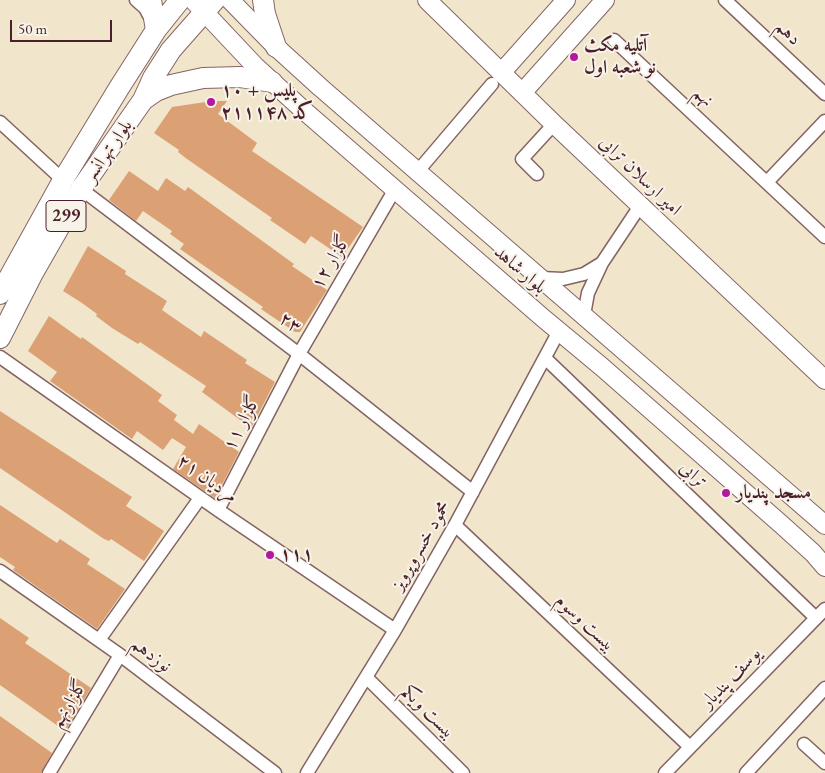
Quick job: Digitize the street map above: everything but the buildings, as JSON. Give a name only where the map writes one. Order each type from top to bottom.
[{"type":"main road","points":[[151,0],[156,30]]},
{"type":"main road","name":"بلوار تهرانسر","points":[[0,294],[63,180],[156,30],[180,0]]},
{"type":"main road","name":"بلوار شاهد","points":[[230,0],[276,47],[825,525]]},
{"type":"main road","points":[[256,68],[276,47],[265,14],[263,0]]},
{"type":"main road","name":"امیر ارسلان ترابی","points":[[427,0],[497,79],[522,93],[825,380]]},
{"type":"main road","points":[[497,79],[566,0]]},
{"type":"main road","points":[[522,93],[605,0]]},
{"type":"main road","name":"بلوار تهرانسر","points":[[0,338],[33,273],[81,189],[143,100],[153,78],[204,4]]},
{"type":"main road","name":"بلوار شاهد","points":[[204,4],[256,68],[775,519],[813,553],[825,567]]},
{"type":"main road","points":[[143,100],[156,91],[171,85],[203,78],[240,76],[272,82]]},
{"type":"street","points":[[136,0],[145,8],[156,30]]},
{"type":"street","name":"دهم","points":[[725,0],[825,94]]},
{"type":"street","name":"نهم","points":[[614,40],[825,237]]},
{"type":"street","points":[[418,171],[497,79]]},
{"type":"street","points":[[767,182],[825,121]]},
{"type":"street","points":[[0,122],[63,180]]},
{"type":"street","points":[[537,174],[522,159],[554,124]]},
{"type":"street","name":"۲۳","points":[[81,189],[299,354],[473,492]]},
{"type":"street","name":"گلزار ۱۲","points":[[299,354],[395,189]]},
{"type":"street","points":[[584,314],[588,294],[602,263],[640,206]]},
{"type":"street","points":[[541,278],[563,279],[584,274],[602,263]]},
{"type":"street","name":"محمود خسروپرویز","points":[[307,773],[395,630],[455,525],[559,331]]},
{"type":"street","name":"گلزار ۱۱","points":[[218,510],[299,354]]},
{"type":"street","name":"۲۱ مردیان","points":[[0,357],[200,498],[395,630]]},
{"type":"street","name":"ترابی","points":[[544,358],[820,613]]},
{"type":"street","points":[[99,640],[200,498]]},
{"type":"street","name":"بیست وسوم","points":[[455,525],[690,747]]},
{"type":"street","name":"نوزدهم","points":[[0,571],[120,655],[275,773]]},
{"type":"street","name":"یوسف پندیار","points":[[664,773],[820,613]]},
{"type":"street","name":"گلزارنهم","points":[[49,773],[120,655]]},
{"type":"street","name":"بیست ویکم","points":[[366,677],[463,773]]},
{"type":"street","points":[[746,773],[825,688]]},
{"type":"street","points":[[804,744],[825,763]]},
{"type":"place","name":"آتلیه مکث نو شعبه اول","points":[[574,57]]},
{"type":"place","name":"پلیس + ۱۰ کد ۲۱۱۱۴۸","points":[[211,102]]},
{"type":"place","name":"مسجد پندیار","points":[[726,493]]},
{"type":"place","name":"۱۱۱","points":[[270,555]]}]
